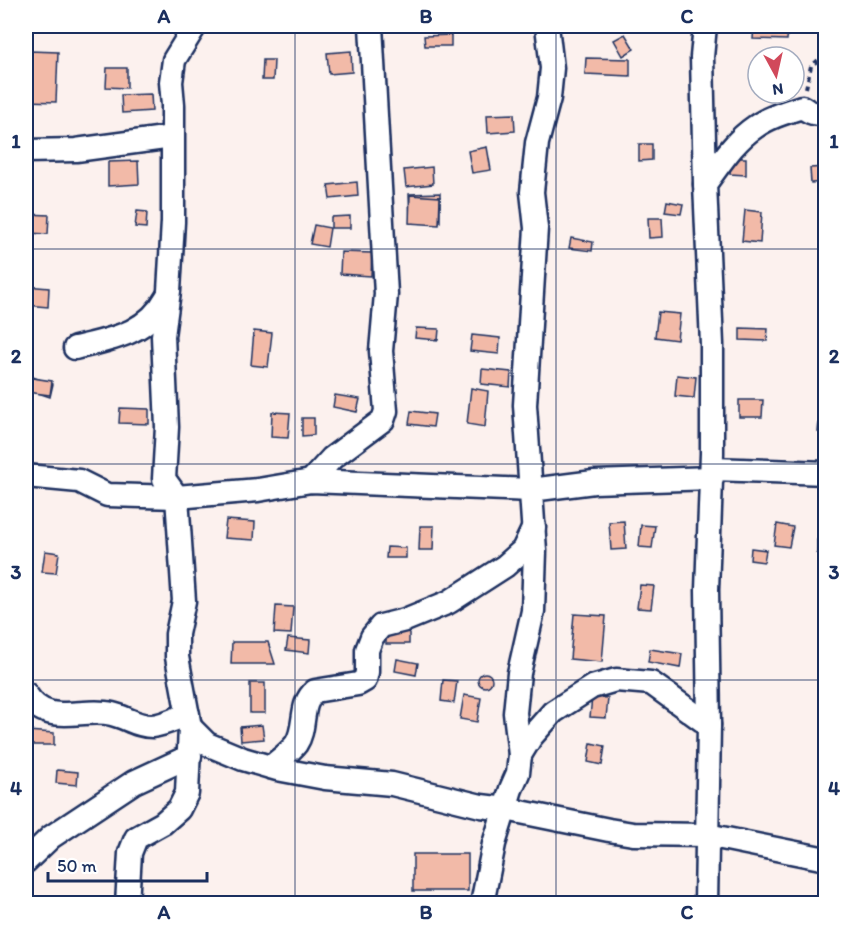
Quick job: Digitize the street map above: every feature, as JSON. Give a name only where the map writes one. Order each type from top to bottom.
[{"type":"street","points":[[127,903],[130,853],[136,838],[163,823],[179,809],[187,793],[190,756],[189,721],[177,657],[177,634],[184,601],[177,497],[164,479],[167,428],[163,336],[169,294],[173,222],[171,82],[174,60],[195,26]]},
{"type":"street","points":[[311,481],[332,458],[383,420],[386,411],[381,351],[386,294],[371,26]]},
{"type":"street","points":[[482,903],[494,844],[512,803],[518,773],[520,755],[515,713],[519,673],[533,611],[535,551],[525,405],[536,228],[532,192],[537,143],[549,98],[552,68],[547,26]]},
{"type":"street","points":[[705,26],[702,57],[712,344],[712,473],[707,590],[709,725],[706,903]]},
{"type":"street","points":[[705,184],[743,136],[756,125],[802,106],[808,112],[818,115],[825,113]]},
{"type":"street","points":[[26,151],[76,150],[172,137]]},
{"type":"street","points":[[75,348],[126,335],[135,330],[160,310],[169,294]]},
{"type":"street","points":[[26,476],[79,481],[107,495],[177,497],[258,490],[311,481],[531,490],[594,482],[712,473],[825,473]]},
{"type":"street","points":[[271,767],[296,744],[302,727],[304,708],[310,695],[315,691],[358,684],[365,680],[367,650],[372,637],[381,626],[405,620],[449,602],[505,566],[523,550],[534,527]]},
{"type":"street","points":[[520,755],[531,737],[553,712],[592,687],[616,680],[651,683],[709,725]]},
{"type":"street","points":[[26,694],[42,711],[53,714],[112,714],[127,721],[149,726],[189,721]]},
{"type":"street","points":[[189,721],[207,744],[243,759],[271,767],[325,778],[392,784],[481,806],[512,803],[633,834],[707,836],[825,859]]},
{"type":"street","points":[[26,861],[51,837],[134,782],[190,756]]},
{"type":"path","points":[[802,106],[811,66],[825,54]]},
{"type":"building","points":[[133,26],[151,26],[151,30],[133,30]]},
{"type":"building","points":[[754,26],[788,26],[787,40],[753,39]]},
{"type":"building","points":[[625,34],[634,49],[623,56],[614,40]]},
{"type":"building","points":[[451,35],[451,46],[425,46],[424,36]]},
{"type":"building","points":[[29,51],[58,52],[56,102],[27,101]]},
{"type":"building","points":[[351,51],[352,72],[329,74],[327,53]]},
{"type":"building","points":[[586,58],[630,59],[630,76],[585,74]]},
{"type":"building","points":[[263,60],[274,60],[273,80],[262,80]]},
{"type":"building","points":[[107,68],[127,68],[127,88],[106,87]]},
{"type":"building","points":[[151,94],[152,111],[122,113],[121,95]]},
{"type":"building","points":[[514,114],[515,131],[488,133],[487,115]]},
{"type":"building","points":[[639,144],[652,144],[652,160],[639,161]]},
{"type":"building","points":[[487,147],[491,170],[472,173],[468,151]]},
{"type":"building","points":[[731,158],[746,158],[746,175],[730,174]]},
{"type":"building","points":[[138,161],[139,184],[108,186],[108,162]]},
{"type":"building","points":[[432,167],[433,184],[406,187],[404,170]]},
{"type":"building","points":[[826,167],[826,182],[811,183],[810,168]]},
{"type":"building","points":[[357,182],[358,196],[330,199],[328,185]]},
{"type":"building","points":[[440,193],[440,222],[410,223],[409,194]]},
{"type":"building","points":[[410,195],[440,197],[439,225],[409,223]]},
{"type":"building","points":[[667,201],[683,204],[681,214],[665,212]]},
{"type":"building","points":[[745,210],[762,212],[760,243],[742,241]]},
{"type":"building","points":[[137,211],[147,212],[146,228],[135,227]]},
{"type":"building","points":[[26,214],[49,215],[48,234],[26,233]]},
{"type":"building","points":[[350,216],[350,228],[331,228],[331,217]]},
{"type":"building","points":[[648,218],[662,218],[663,237],[649,238]]},
{"type":"building","points":[[314,225],[330,228],[327,247],[310,244]]},
{"type":"building","points":[[571,238],[593,242],[592,251],[569,248]]},
{"type":"building","points":[[341,252],[372,253],[371,276],[340,274]]},
{"type":"building","points":[[26,286],[49,288],[48,307],[26,305]]},
{"type":"building","points":[[658,312],[680,314],[677,340],[655,337]]},
{"type":"building","points":[[416,328],[439,329],[438,340],[415,338]]},
{"type":"building","points":[[740,328],[768,329],[767,341],[740,340]]},
{"type":"building","points":[[254,331],[272,333],[268,367],[251,365]]},
{"type":"building","points":[[472,335],[500,338],[499,354],[470,351]]},
{"type":"building","points":[[482,369],[511,372],[510,387],[481,384]]},
{"type":"building","points":[[27,375],[53,384],[50,397],[26,389]]},
{"type":"building","points":[[677,375],[696,377],[694,398],[675,396]]},
{"type":"building","points":[[26,377],[52,381],[50,395],[26,392]]},
{"type":"building","points":[[471,388],[488,391],[485,427],[467,424]]},
{"type":"building","points":[[335,395],[360,399],[357,412],[333,407]]},
{"type":"building","points":[[739,400],[763,400],[762,417],[739,417]]},
{"type":"building","points":[[120,408],[149,409],[149,424],[119,423]]},
{"type":"building","points":[[820,410],[826,411],[826,433],[818,432]]},
{"type":"building","points":[[411,411],[435,414],[433,427],[409,424]]},
{"type":"building","points":[[272,412],[290,413],[288,438],[271,437]]},
{"type":"building","points":[[302,418],[314,418],[314,435],[302,436]]},
{"type":"building","points":[[226,520],[255,522],[254,540],[224,538]]},
{"type":"building","points":[[624,521],[626,549],[611,550],[609,522]]},
{"type":"building","points":[[777,524],[793,527],[789,547],[774,545]]},
{"type":"building","points":[[641,525],[655,526],[652,548],[639,547]]},
{"type":"building","points":[[420,526],[434,526],[433,550],[419,550]]},
{"type":"building","points":[[817,540],[826,540],[826,553],[817,553]]},
{"type":"building","points":[[387,547],[406,548],[406,558],[386,558]]},
{"type":"building","points":[[751,548],[766,550],[764,562],[750,560]]},
{"type":"building","points":[[45,551],[59,553],[56,573],[42,572]]},
{"type":"building","points":[[640,585],[654,586],[651,609],[637,608]]},
{"type":"building","points":[[276,606],[293,607],[291,634],[274,633]]},
{"type":"building","points":[[574,614],[606,616],[602,662],[570,659]]},
{"type":"building","points":[[386,631],[409,631],[409,644],[386,644]]},
{"type":"building","points":[[288,638],[310,640],[309,653],[286,650]]},
{"type":"building","points":[[232,642],[268,642],[275,664],[231,664]]},
{"type":"building","points":[[650,649],[682,654],[680,668],[648,662]]},
{"type":"building","points":[[397,659],[418,663],[416,675],[395,671]]},
{"type":"building","points":[[482,673],[488,673],[492,680],[488,687],[482,687],[478,683],[478,677]]},
{"type":"building","points":[[443,680],[457,681],[454,703],[441,701]]},
{"type":"building","points":[[250,683],[265,683],[265,713],[250,713]]},
{"type":"building","points":[[464,695],[481,698],[477,722],[460,719]]},
{"type":"building","points":[[592,697],[608,698],[606,718],[590,717]]},
{"type":"building","points":[[262,725],[264,739],[241,741],[240,727]]},
{"type":"building","points":[[27,731],[54,733],[54,745],[26,745]]},
{"type":"building","points":[[591,743],[605,746],[602,765],[588,762]]},
{"type":"building","points":[[57,770],[78,772],[77,785],[56,783]]},
{"type":"building","points":[[413,854],[468,854],[468,891],[413,891]]}]
